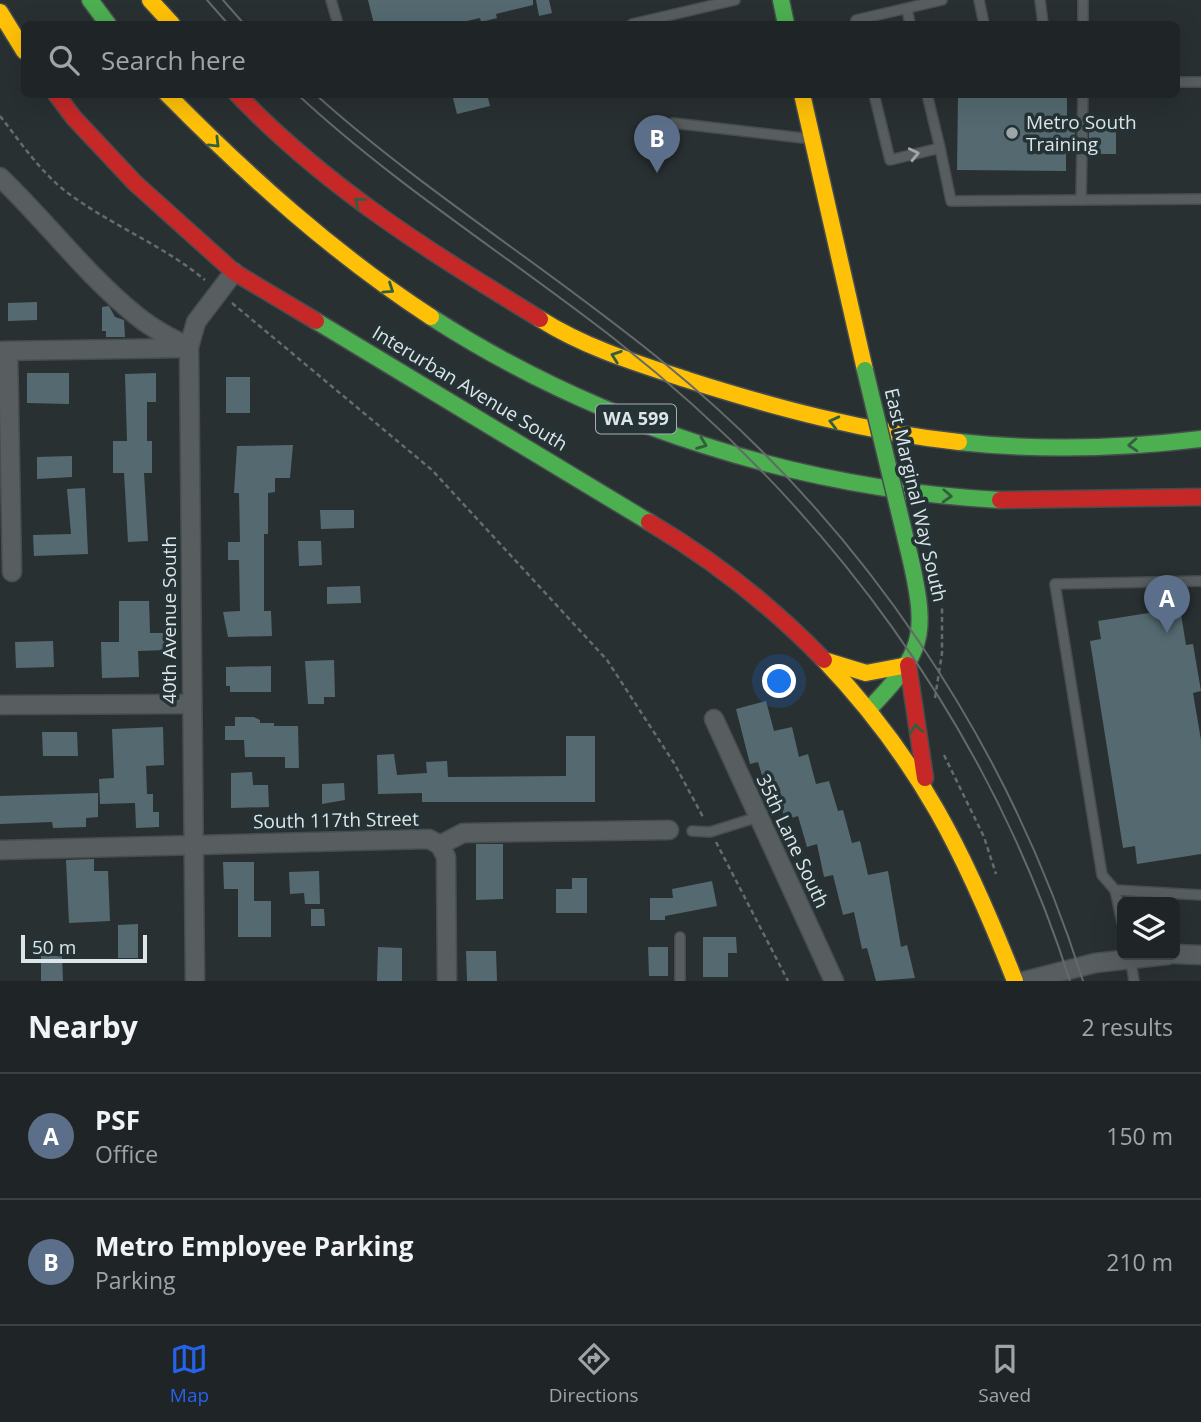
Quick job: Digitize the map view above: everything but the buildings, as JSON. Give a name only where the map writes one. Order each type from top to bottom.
[{"type":"main road","points":[[90,0],[106,21]]},
{"type":"main road","points":[[150,0],[169,21]]},
{"type":"main road","points":[[781,0],[785,21]]},
{"type":"main road","points":[[0,12],[21,46]]},
{"type":"main road","name":"Interurban Avenue South","points":[[59,98],[74,118],[135,183],[234,272],[693,548],[766,603],[827,661],[869,709]]},
{"type":"main road","name":"WA 599","points":[[171,98],[243,171],[319,237],[387,288],[496,355],[627,416],[727,453],[812,476],[935,495],[1030,501],[1201,497]]},
{"type":"main road","name":"WA 599","points":[[241,98],[255,114],[363,207],[472,280],[589,347],[728,394],[845,425],[914,437],[1018,447],[1106,447],[1201,439]]},
{"type":"main road","name":"East Marginal Way South","points":[[803,98],[911,561],[923,623],[919,645],[908,666],[869,709]]},
{"type":"main road","points":[[827,661],[866,673],[908,666],[928,792]]},
{"type":"main road","points":[[869,709],[928,792],[975,879],[1015,981]]},
{"type":"street","points":[[0,177],[37,212],[96,280],[139,318],[189,348]]},
{"type":"street","name":"40th Avenue South","points":[[195,981],[189,348],[196,322],[234,272]]},
{"type":"street","points":[[6,573],[4,351],[189,348]]},
{"type":"street","points":[[0,705],[191,704]]},
{"type":"street","name":"35th Lane South","points":[[714,719],[834,981]]},
{"type":"street","name":"South 117th Street","points":[[0,850],[429,839],[440,845],[463,833],[669,830]]},
{"type":"street","points":[[440,845],[446,857],[447,981]]},
{"type":"street","points":[[1180,954],[1201,955]]},
{"type":"street","points":[[1025,981],[1117,959]]},
{"type":"lane","points":[[331,0],[337,21]]},
{"type":"lane","points":[[642,21],[694,5],[736,0]]},
{"type":"lane","points":[[861,21],[942,0]]},
{"type":"lane","points":[[979,0],[983,21]]},
{"type":"lane","points":[[1040,0],[1043,21]]},
{"type":"lane","points":[[1083,0],[1083,21]]},
{"type":"lane","points":[[906,9],[909,21]]},
{"type":"lane","points":[[1180,82],[1201,82]]},
{"type":"lane","points":[[875,98],[890,160],[940,148]]},
{"type":"lane","points":[[928,98],[951,201],[1201,199]]},
{"type":"lane","points":[[1081,200],[1083,98]]},
{"type":"lane","points":[[673,123],[812,139]]},
{"type":"lane","points":[[1117,899],[1115,890],[1102,875],[1055,584],[1201,581]]},
{"type":"lane","points":[[692,831],[710,832],[758,817]]},
{"type":"lane","points":[[1115,890],[1201,895]]},
{"type":"lane","points":[[680,937],[680,981]]},
{"type":"lane","points":[[1130,960],[1134,981]]},
{"type":"path","points":[[0,116],[46,174],[72,196],[158,246],[201,277]]},
{"type":"path","points":[[240,310],[432,470],[607,660],[674,763],[788,981]]},
{"type":"path","points":[[934,705],[945,618],[940,597]]},
{"type":"path","points":[[940,746],[984,837],[997,877]]},
{"type":"tram line","points":[[207,0],[225,21]]},
{"type":"tram line","points":[[223,0],[241,21]]},
{"type":"tram line","points":[[301,98],[374,160],[577,310],[694,406],[765,475],[831,549],[892,627],[946,709],[994,796],[1036,887],[1070,981]]},
{"type":"tram line","points":[[320,98],[399,164],[663,362],[734,425],[801,492],[862,564],[918,641],[969,721],[1013,805],[1051,891],[1083,981]]},
{"type":"traffic: fast","points":[[90,0],[106,21]]},
{"type":"traffic: fast","points":[[781,0],[785,21]]},
{"type":"traffic: fast","points":[[431,317],[496,356],[563,390],[633,420],[704,445],[777,466],[850,482],[1000,500]]},
{"type":"traffic: fast","points":[[316,321],[649,522]]},
{"type":"traffic: fast","points":[[865,370],[911,561]]},
{"type":"traffic: fast","points":[[959,442],[1080,448],[1201,439]]},
{"type":"traffic: fast","points":[[869,709],[901,673],[917,642],[919,608],[911,561]]},
{"type":"traffic: slow","points":[[150,0],[169,21]]},
{"type":"traffic: slow","points":[[0,12],[21,46]]},
{"type":"traffic: slow","points":[[171,98],[293,213],[360,267],[431,317]]},
{"type":"traffic: slow","points":[[803,98],[865,370]]},
{"type":"traffic: slow","points":[[540,319],[612,354],[754,400],[890,432],[959,442]]},
{"type":"traffic: slow","points":[[824,660],[887,735],[937,810],[978,891],[1015,981]]},
{"type":"traffic: slow","points":[[827,661],[866,673],[908,665]]},
{"type":"traffic: jam","points":[[59,98],[74,118],[135,183],[234,272],[316,321]]},
{"type":"traffic: jam","points":[[241,98],[307,160],[381,217],[540,319]]},
{"type":"traffic: jam","points":[[1000,500],[1201,497]]},
{"type":"traffic: jam","points":[[649,522],[741,585],[784,621],[824,660]]},
{"type":"traffic: jam","points":[[908,665],[925,778]]},
{"type":"place","name":"Metro South Training","points":[[1012,133]]},
{"type":"place","name":"Metro Employee Parking","points":[[657,173]]},
{"type":"place","name":"PSF","points":[[1167,633]]}]
